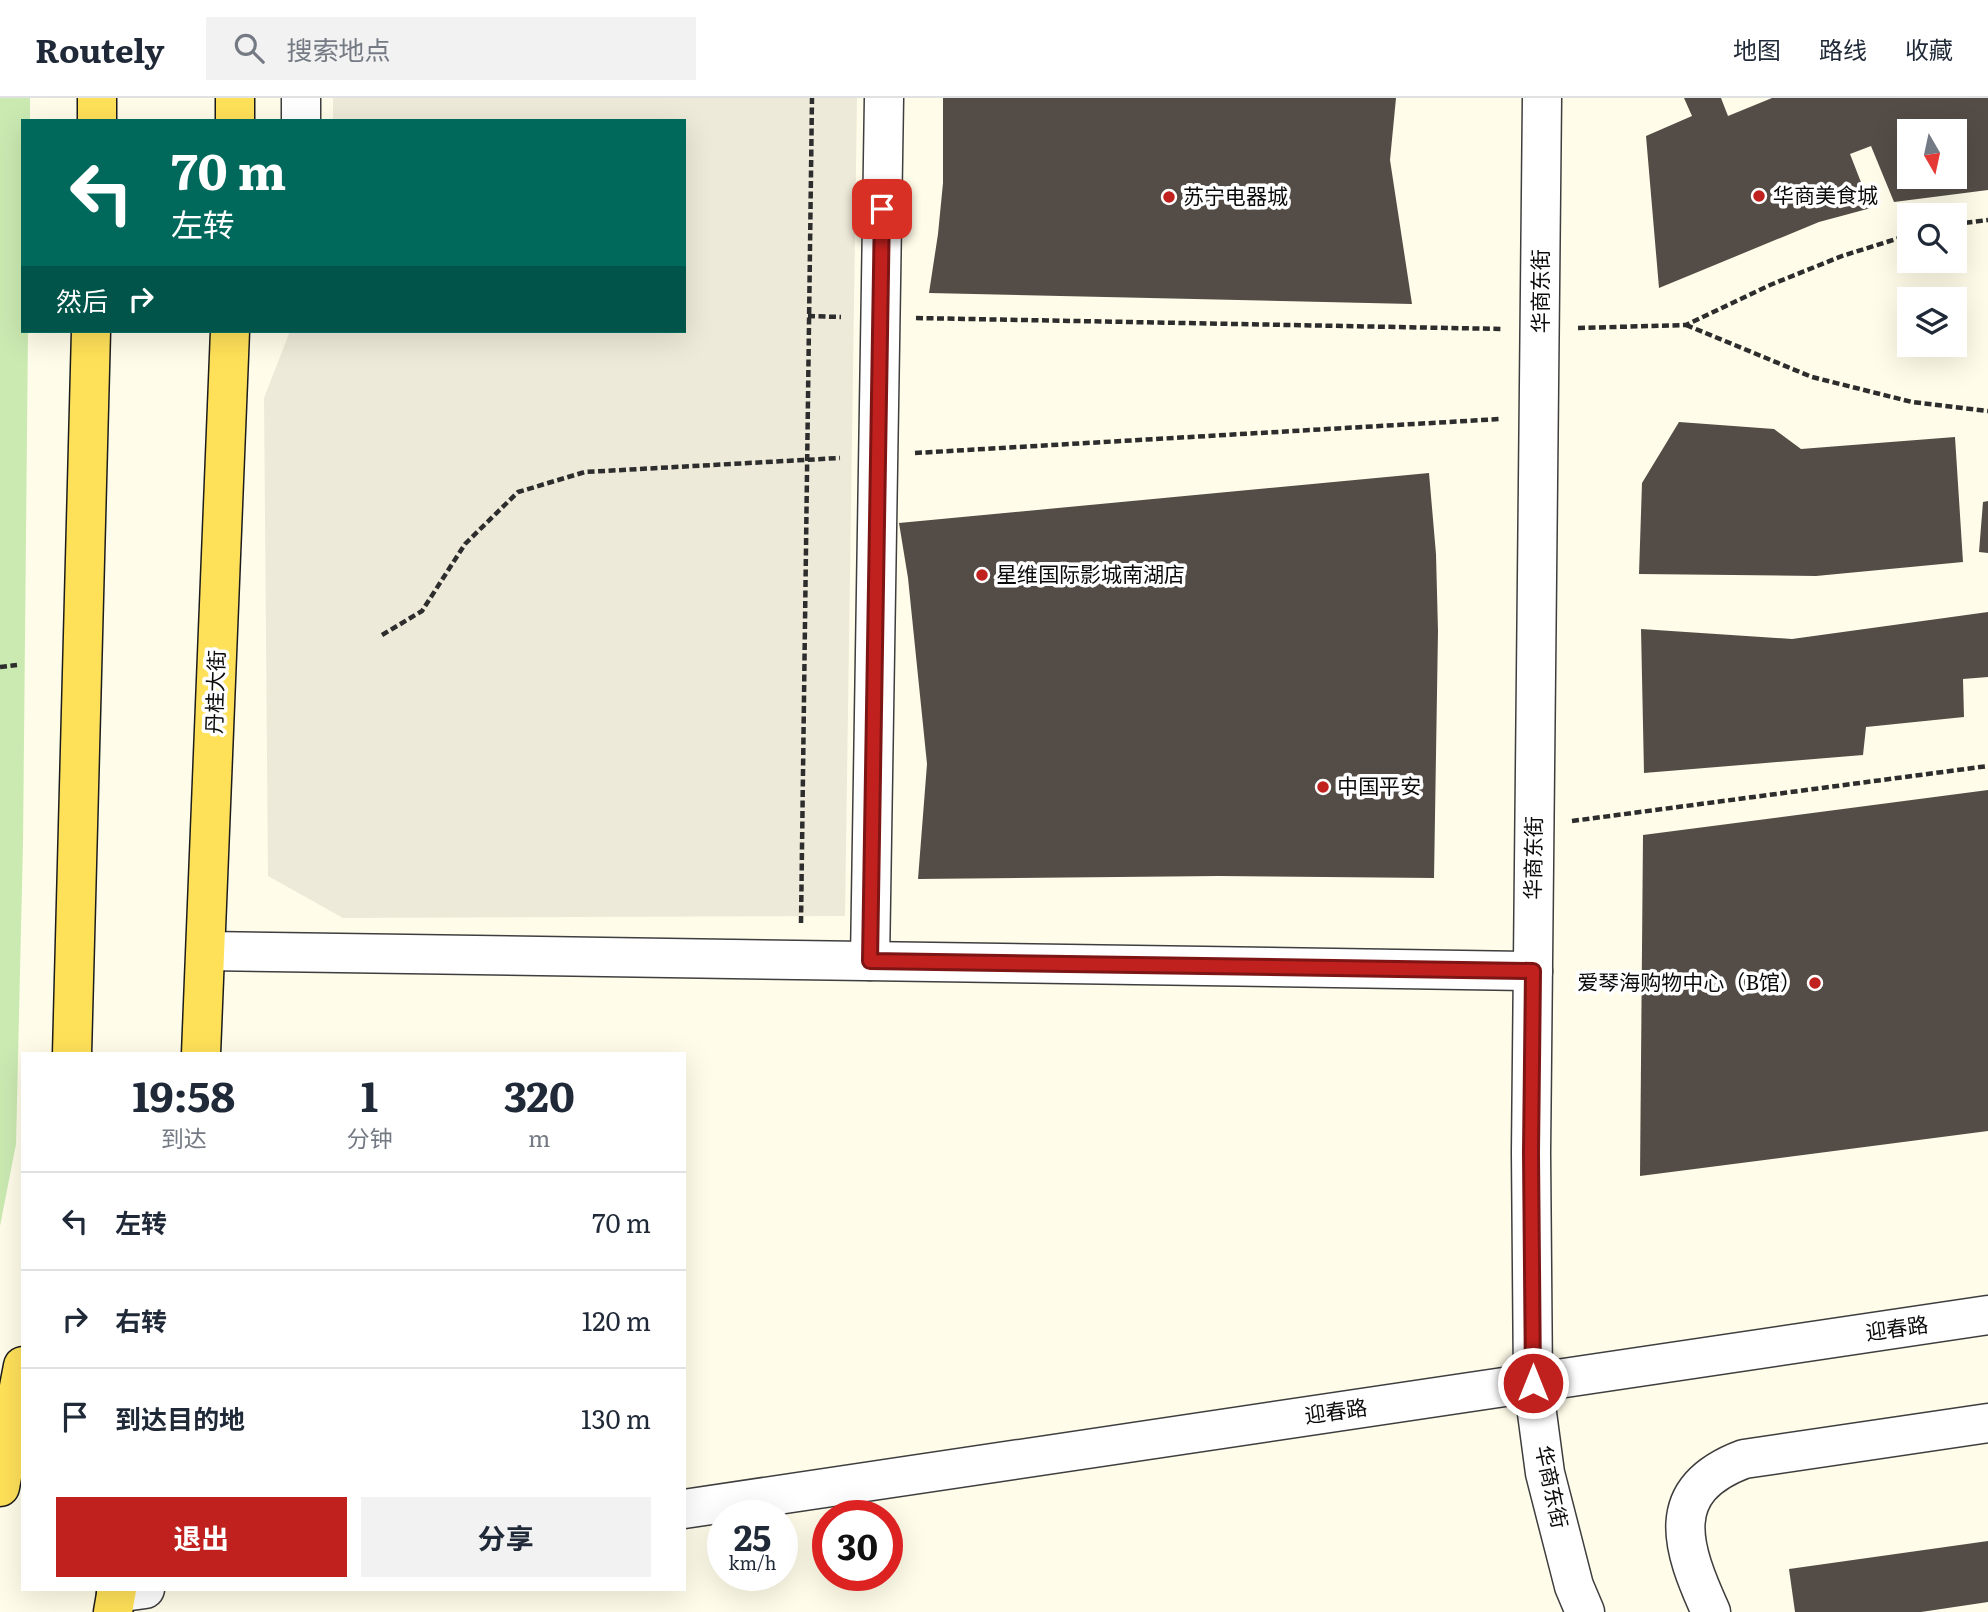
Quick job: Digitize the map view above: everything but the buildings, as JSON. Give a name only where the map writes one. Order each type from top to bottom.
[{"type":"main road","points":[[97,98],[97,119]]},
{"type":"main road","points":[[234,119],[235,98]]},
{"type":"main road","points":[[72,1052],[91,333]]},
{"type":"main road","name":"丹桂大街","points":[[201,1052],[229,349]]},
{"type":"main road","points":[[0,1487],[21,1377]]},
{"type":"street","points":[[301,98],[301,119]]},
{"type":"street","points":[[870,961],[884,98]]},
{"type":"street","name":"华商东街","points":[[1542,98],[1531,1153],[1533,1383],[1545,1472],[1574,1586],[1585,1612]]},
{"type":"street","points":[[229,349],[241,333]]},
{"type":"street","points":[[206,951],[1533,971]]},
{"type":"street","name":"迎春路","points":[[686,1509],[1988,1315]]},
{"type":"street","points":[[1711,1612],[1698,1584],[1686,1543],[1684,1520],[1692,1498],[1723,1466],[1744,1459],[1988,1423]]},
{"type":"path","points":[[800,960],[812,98]]},
{"type":"path","points":[[1967,223],[1988,220]]},
{"type":"path","points":[[905,318],[1541,329],[1686,325],[1770,285],[1842,256],[1897,239]]},
{"type":"path","points":[[808,316],[850,317]]},
{"type":"path","points":[[1686,325],[1812,377],[1912,402],[1988,411]]},
{"type":"path","points":[[902,454],[1540,417]]},
{"type":"path","points":[[382,635],[422,611],[465,544],[518,492],[585,472],[847,457]]},
{"type":"path","points":[[0,667],[17,665]]},
{"type":"path","points":[[1535,825],[1988,766]]},
{"type":"green space","points":[[0,98],[30,98],[30,119],[21,119],[21,333],[28,333],[23,844],[16,1144],[0,1226]]},
{"type":"shaded area","points":[[333,98],[857,98],[845,916],[343,918],[268,876],[264,398],[289,333],[686,333],[686,119],[333,119]]},
{"type":"place","name":"华商美食城","points":[[1759,196]]},
{"type":"place","name":"苏宁电器城","points":[[1169,197]]},
{"type":"place","name":"星维国际影城南湖店","points":[[982,575]]},
{"type":"place","name":"中国平安","points":[[1323,787]]},
{"type":"place","name":"爱琴海购物中心（B馆）","points":[[1815,983]]},
{"type":"route","points":[[882,209],[870,961],[1533,971],[1533,1383]]}]
